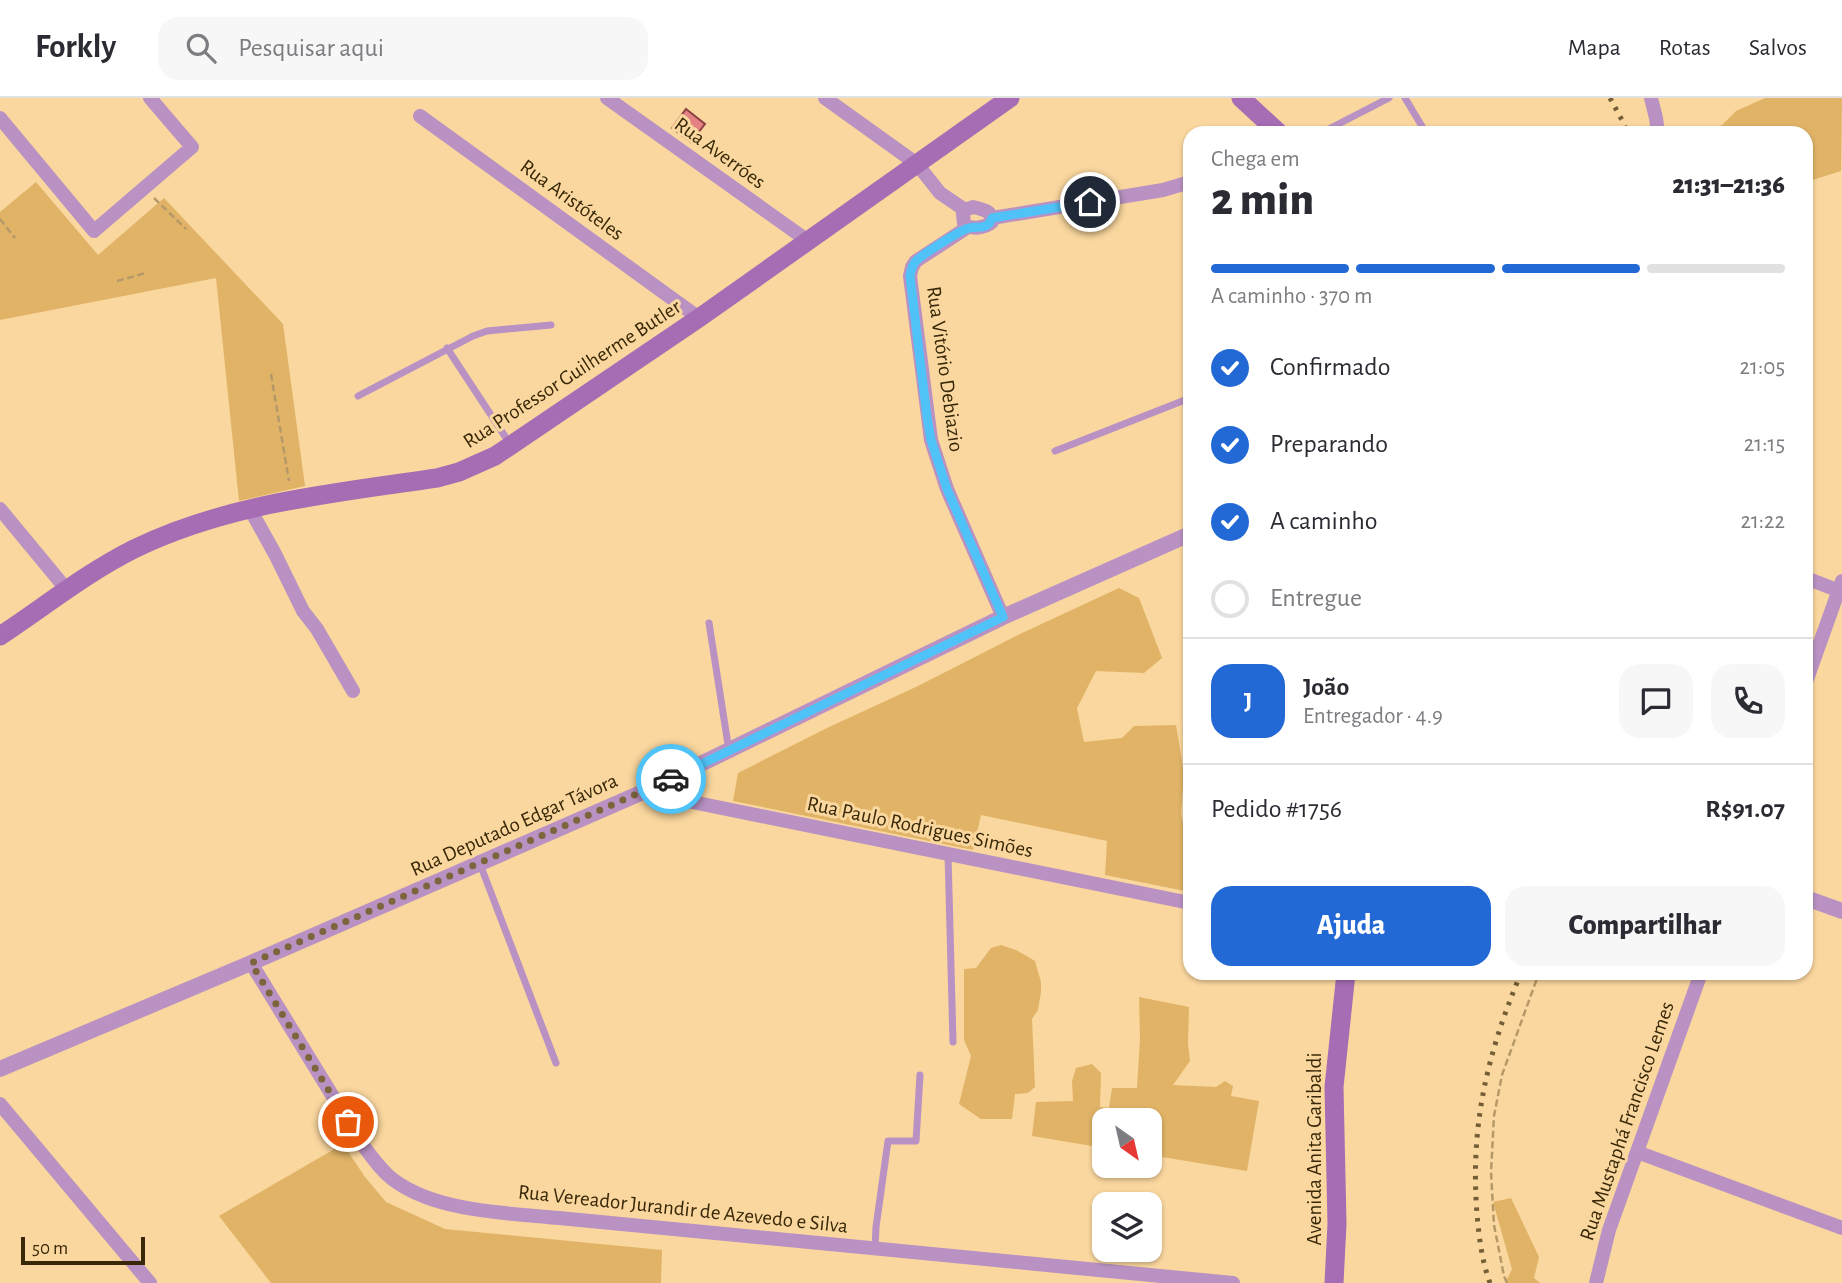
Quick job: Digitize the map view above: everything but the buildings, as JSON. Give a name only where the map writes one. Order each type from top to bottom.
[{"type":"main road","name":"Rua Professor Guilherme Butler","points":[[0,636],[90,574],[135,549],[197,524],[292,500],[437,478],[477,465],[512,446],[699,318],[1010,98]]},
{"type":"main road","points":[[1241,98],[1271,126]]},
{"type":"main road","name":"Avenida Anita Garibaldi","points":[[1335,1283],[1338,1224],[1334,1087],[1345,980]]},
{"type":"street","points":[[0,118],[94,230],[192,147],[150,98]]},
{"type":"street","name":"Rua Averróes","points":[[607,98],[808,242]]},
{"type":"street","points":[[825,98],[917,164],[940,193],[965,210]]},
{"type":"street","points":[[1651,98],[1657,126]]},
{"type":"street","name":"Rua Aristóteles","points":[[420,116],[699,318]]},
{"type":"street","points":[[992,218],[1163,190],[1183,184]]},
{"type":"street","points":[[973,207],[988,212],[992,222],[989,225],[968,228],[963,220],[965,210],[973,207]]},
{"type":"street","name":"Rua Vitório Debiazio","points":[[968,228],[916,261],[910,276],[927,417],[935,453],[947,489],[1003,617]]},
{"type":"street","points":[[0,509],[68,590]]},
{"type":"street","points":[[250,509],[303,611],[317,629],[353,691]]},
{"type":"street","name":"Rua Deputado Edgar Távora","points":[[0,1069],[643,792],[1003,617],[1183,537]]},
{"type":"street","points":[[1813,580],[1841,588],[1813,663]]},
{"type":"street","name":"Rua Paulo Rodrigues Simões","points":[[643,792],[1183,902]]},
{"type":"street","points":[[1813,901],[1842,911]]},
{"type":"street","name":"Rua Vereador Jurandir de Azevedo e Silva","points":[[251,963],[362,1144],[378,1165],[394,1181],[414,1192],[447,1203],[514,1213],[1233,1283]]},
{"type":"street","name":"Rua Mustaphá Francisco Lemes","points":[[1596,1283],[1609,1230],[1698,980]]},
{"type":"street","points":[[0,1104],[150,1283]]},
{"type":"street","points":[[1637,1152],[1842,1228]]},
{"type":"lane","points":[[1335,126],[1389,98]]},
{"type":"lane","points":[[1405,98],[1422,126]]},
{"type":"lane","points":[[358,396],[447,348],[487,331],[551,325]]},
{"type":"lane","points":[[447,348],[512,446]]},
{"type":"lane","points":[[1055,451],[1183,401]]},
{"type":"lane","points":[[709,623],[729,751]]},
{"type":"lane","points":[[948,854],[953,1042]]},
{"type":"lane","points":[[479,863],[555,1063]]},
{"type":"lane","points":[[875,1249],[888,1140],[916,1141],[920,1074]]},
{"type":"path","points":[[144,188],[186,229]]},
{"type":"path","points":[[0,219],[15,238]]},
{"type":"path","points":[[117,281],[146,273]]},
{"type":"path","points":[[271,374],[292,500]]},
{"type":"path","points":[[1507,1283],[1494,1225],[1491,1172],[1494,1116],[1502,1075],[1536,980]]},
{"type":"shaded area","points":[[1765,98],[1842,98],[1841,171],[1813,180],[1813,126],[1720,126],[1736,111]]},
{"type":"shaded area","points":[[36,182],[98,255],[164,198],[283,324],[305,486],[239,501],[216,278],[0,320],[0,212]]},
{"type":"shaded area","points":[[1119,588],[1139,598],[1162,658],[1144,673],[1096,671],[1077,708],[1084,742],[1122,738],[1134,726],[1176,725],[1183,768],[1183,891],[1105,875],[1107,841],[981,815],[973,850],[733,801],[738,773]]},
{"type":"shaded area","points":[[1001,945],[1035,961],[1041,982],[1038,1010],[1032,1019],[1035,1087],[1028,1093],[1015,1094],[1012,1119],[981,1119],[959,1104],[971,1056],[964,1040],[964,969],[976,968],[991,948]]},
{"type":"shaded area","points":[[1139,997],[1189,1007],[1190,1061],[1173,1085],[1216,1087],[1225,1081],[1233,1086],[1231,1096],[1259,1101],[1247,1171],[1162,1157],[1162,1108],[1109,1108],[1112,1088],[1137,1088]]},
{"type":"shaded area","points":[[1092,1064],[1101,1073],[1100,1107],[1109,1108],[1092,1108],[1092,1146],[1032,1136],[1036,1102],[1073,1101],[1072,1081],[1076,1068]]},
{"type":"shaded area","points":[[343,1144],[386,1202],[445,1229],[662,1250],[661,1283],[271,1283],[219,1216]]},
{"type":"shaded area","points":[[1511,1198],[1539,1257],[1534,1278],[1540,1283],[1505,1283],[1512,1269],[1493,1202]]},
{"type":"railway","points":[[1610,98],[1624,126]]},
{"type":"railway","points":[[1490,1283],[1481,1249],[1477,1214],[1476,1151],[1490,1062],[1518,980]]},
{"type":"way so far","points":[[348,1122],[251,963],[671,779]]},
{"type":"route","points":[[671,779],[1003,617],[947,489],[931,440],[910,276],[912,267],[923,255],[968,228],[989,225],[992,218],[1090,202]]}]
